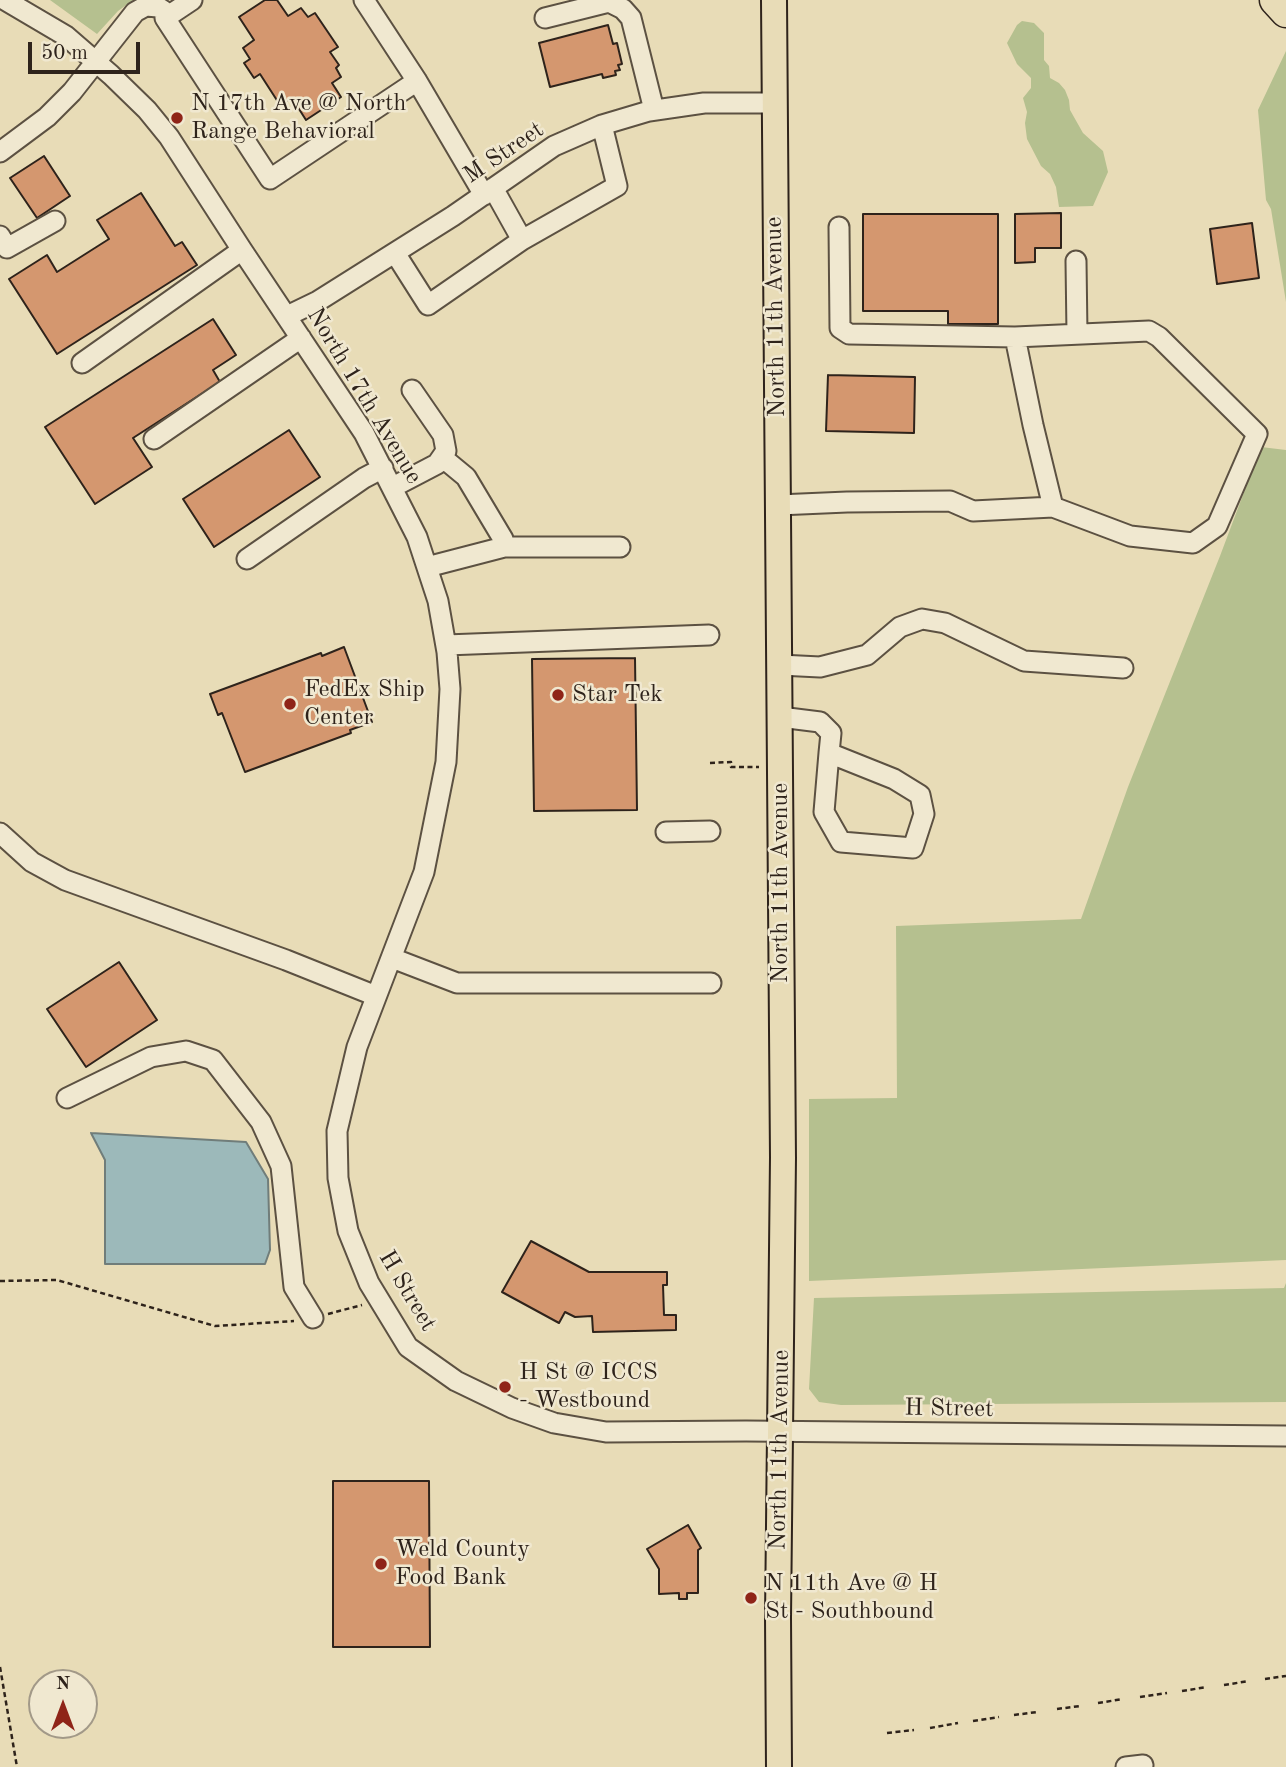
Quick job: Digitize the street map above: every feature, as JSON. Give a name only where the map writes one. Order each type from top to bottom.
[{"type":"highway","points":[[1275,0],[1286,12]]},
{"type":"main road","name":"North 11th Avenue","points":[[774,0],[783,1170],[779,1767]]},
{"type":"street","name":"North 17th Avenue","points":[[5,0],[66,36],[147,110],[169,136],[364,433],[417,537],[438,601],[446,645],[450,719],[446,762],[424,872],[376,996]]},
{"type":"street","points":[[192,0],[165,18],[270,179],[416,81]]},
{"type":"street","points":[[364,0],[522,240]]},
{"type":"street","points":[[545,18],[609,2],[623,9],[631,18],[654,110]]},
{"type":"street","points":[[0,152],[47,117],[72,92],[135,12],[146,6],[158,7],[170,15]]},
{"type":"street","name":"M Street","points":[[287,316],[318,302],[395,253],[554,146],[602,125],[654,110],[704,103],[773,103]]},
{"type":"street","points":[[395,253],[428,305],[522,240],[617,186],[602,125]]},
{"type":"street","points":[[0,236],[7,248],[55,221]]},
{"type":"street","points":[[778,505],[950,501],[973,512],[1053,507],[1130,537],[1193,543],[1217,526],[1257,434],[1159,337],[1149,331],[1015,337],[849,334],[840,328],[839,228]]},
{"type":"street","points":[[82,363],[242,250]]},
{"type":"street","points":[[1076,261],[1077,334]]},
{"type":"street","points":[[1015,337],[1053,507]]},
{"type":"street","points":[[154,439],[301,338]]},
{"type":"street","points":[[393,487],[437,464],[443,458],[446,443],[412,390]]},
{"type":"street","points":[[443,458],[466,477],[503,539],[504,547]]},
{"type":"street","points":[[247,559],[364,478],[383,468]]},
{"type":"street","points":[[427,567],[504,547],[620,547]]},
{"type":"street","points":[[780,665],[820,667],[867,655],[900,627],[922,619],[945,623],[1024,661],[1123,668]]},
{"type":"street","points":[[446,645],[709,635]]},
{"type":"street","points":[[780,717],[820,722],[831,733],[829,753],[824,812],[841,842],[913,848],[924,814],[920,794],[894,779],[829,753]]},
{"type":"street","points":[[666,832],[710,831]]},
{"type":"street","points":[[0,833],[32,862],[65,880],[286,960],[376,996]]},
{"type":"street","points":[[392,958],[457,983],[711,984]]},
{"type":"street","name":"H Street","points":[[376,996],[357,1047],[337,1130],[338,1178],[348,1231],[379,1300],[408,1347],[456,1381],[512,1408],[554,1423],[606,1432],[1286,1436]]},
{"type":"street","points":[[66,1098],[151,1057],[186,1051],[213,1060],[261,1122],[281,1166],[294,1287],[313,1318]]},
{"type":"path","points":[[710,763],[731,762],[731,766],[759,767]]},
{"type":"path","points":[[0,1280],[57,1280],[215,1326],[313,1318],[379,1300]]},
{"type":"path","points":[[0,1667],[17,1767]]},
{"type":"path","points":[[1265,1679],[1286,1676]]},
{"type":"path","points":[[1224,1685],[1249,1681]]},
{"type":"path","points":[[1182,1691],[1207,1688]]},
{"type":"path","points":[[1140,1697],[1167,1693]]},
{"type":"path","points":[[1098,1703],[1123,1699]]},
{"type":"path","points":[[1057,1709],[1080,1706]]},
{"type":"path","points":[[1014,1716],[1037,1712]]},
{"type":"path","points":[[973,1721],[999,1717]]},
{"type":"path","points":[[930,1728],[958,1723]]},
{"type":"path","points":[[887,1733],[914,1730]]},
{"type":"green space","points":[[50,0],[133,0],[118,11],[97,34]]},
{"type":"green space","points":[[1022,21],[1034,23],[1044,33],[1044,60],[1049,66],[1050,78],[1065,90],[1070,110],[1083,133],[1103,151],[1108,172],[1093,206],[1059,207],[1056,187],[1050,174],[1041,166],[1027,139],[1027,112],[1023,98],[1031,88],[1031,78],[1017,64],[1007,43]]},
{"type":"green space","points":[[1286,51],[1286,302],[1271,209],[1266,200],[1258,110]]},
{"type":"green space","points":[[1261,447],[1286,450],[1286,1260],[809,1281],[809,1099],[897,1098],[896,926],[1081,919],[1128,787]]},
{"type":"green space","points":[[1286,1283],[1286,1402],[841,1405],[819,1402],[809,1389],[814,1298],[1284,1288]]},
{"type":"water","points":[[91,1133],[246,1142],[268,1179],[270,1250],[265,1264],[105,1264],[105,1160]]},
{"type":"building","points":[[265,0],[277,0],[288,16],[301,8],[308,17],[315,13],[338,47],[330,52],[339,65],[336,68],[341,77],[332,83],[341,97],[306,120],[292,98],[280,105],[260,74],[254,78],[244,63],[250,59],[243,48],[254,40],[239,17]]},
{"type":"building","points":[[608,25],[613,44],[617,43],[622,64],[618,65],[620,70],[615,71],[616,75],[603,78],[602,74],[550,87],[539,43]]},
{"type":"building","points":[[44,156],[70,196],[37,218],[10,178]]},
{"type":"building","points":[[141,193],[175,246],[182,242],[197,265],[57,354],[9,279],[47,255],[57,272],[109,239],[97,220]]},
{"type":"building","points":[[1061,213],[1061,248],[1035,248],[1035,262],[1015,263],[1015,214]]},
{"type":"building","points":[[863,214],[998,214],[998,324],[948,324],[948,311],[863,311]]},
{"type":"building","points":[[1252,223],[1259,278],[1217,284],[1210,229]]},
{"type":"building","points":[[213,319],[236,355],[213,370],[220,382],[133,438],[152,467],[95,504],[45,427]]},
{"type":"building","points":[[828,375],[915,377],[914,433],[826,431]]},
{"type":"building","points":[[289,430],[320,477],[214,547],[183,499]]},
{"type":"building","name":"FedEx Ship Center","points":[[344,647],[372,722],[350,730],[351,733],[245,772],[222,713],[218,715],[210,694]]},
{"type":"building","points":[[635,658],[637,810],[534,811],[532,659]]},
{"type":"building","points":[[119,962],[157,1020],[86,1067],[47,1009]]},
{"type":"building","points":[[531,1241],[589,1272],[667,1272],[667,1285],[663,1285],[664,1315],[676,1315],[676,1330],[593,1332],[592,1316],[575,1317],[565,1312],[559,1323],[502,1292]]},
{"type":"building","name":"Weld County Food Bank","points":[[333,1481],[429,1481],[430,1647],[333,1647]]},
{"type":"building","points":[[688,1525],[701,1548],[698,1550],[698,1593],[687,1593],[687,1599],[679,1599],[679,1593],[659,1594],[659,1569],[647,1549]]},
{"type":"place","name":"N 17th Ave @ North Range Behavioral","points":[[177,118]]},
{"type":"place","name":"Star Tek","points":[[558,695]]},
{"type":"place","name":"FedEx Ship Center","points":[[290,704]]},
{"type":"place","name":"H St @ ICCS - Westbound","points":[[505,1387]]},
{"type":"place","name":"Weld County Food Bank","points":[[381,1564]]},
{"type":"place","name":"N 11th Ave @ H St - Southbound","points":[[751,1598]]}]
